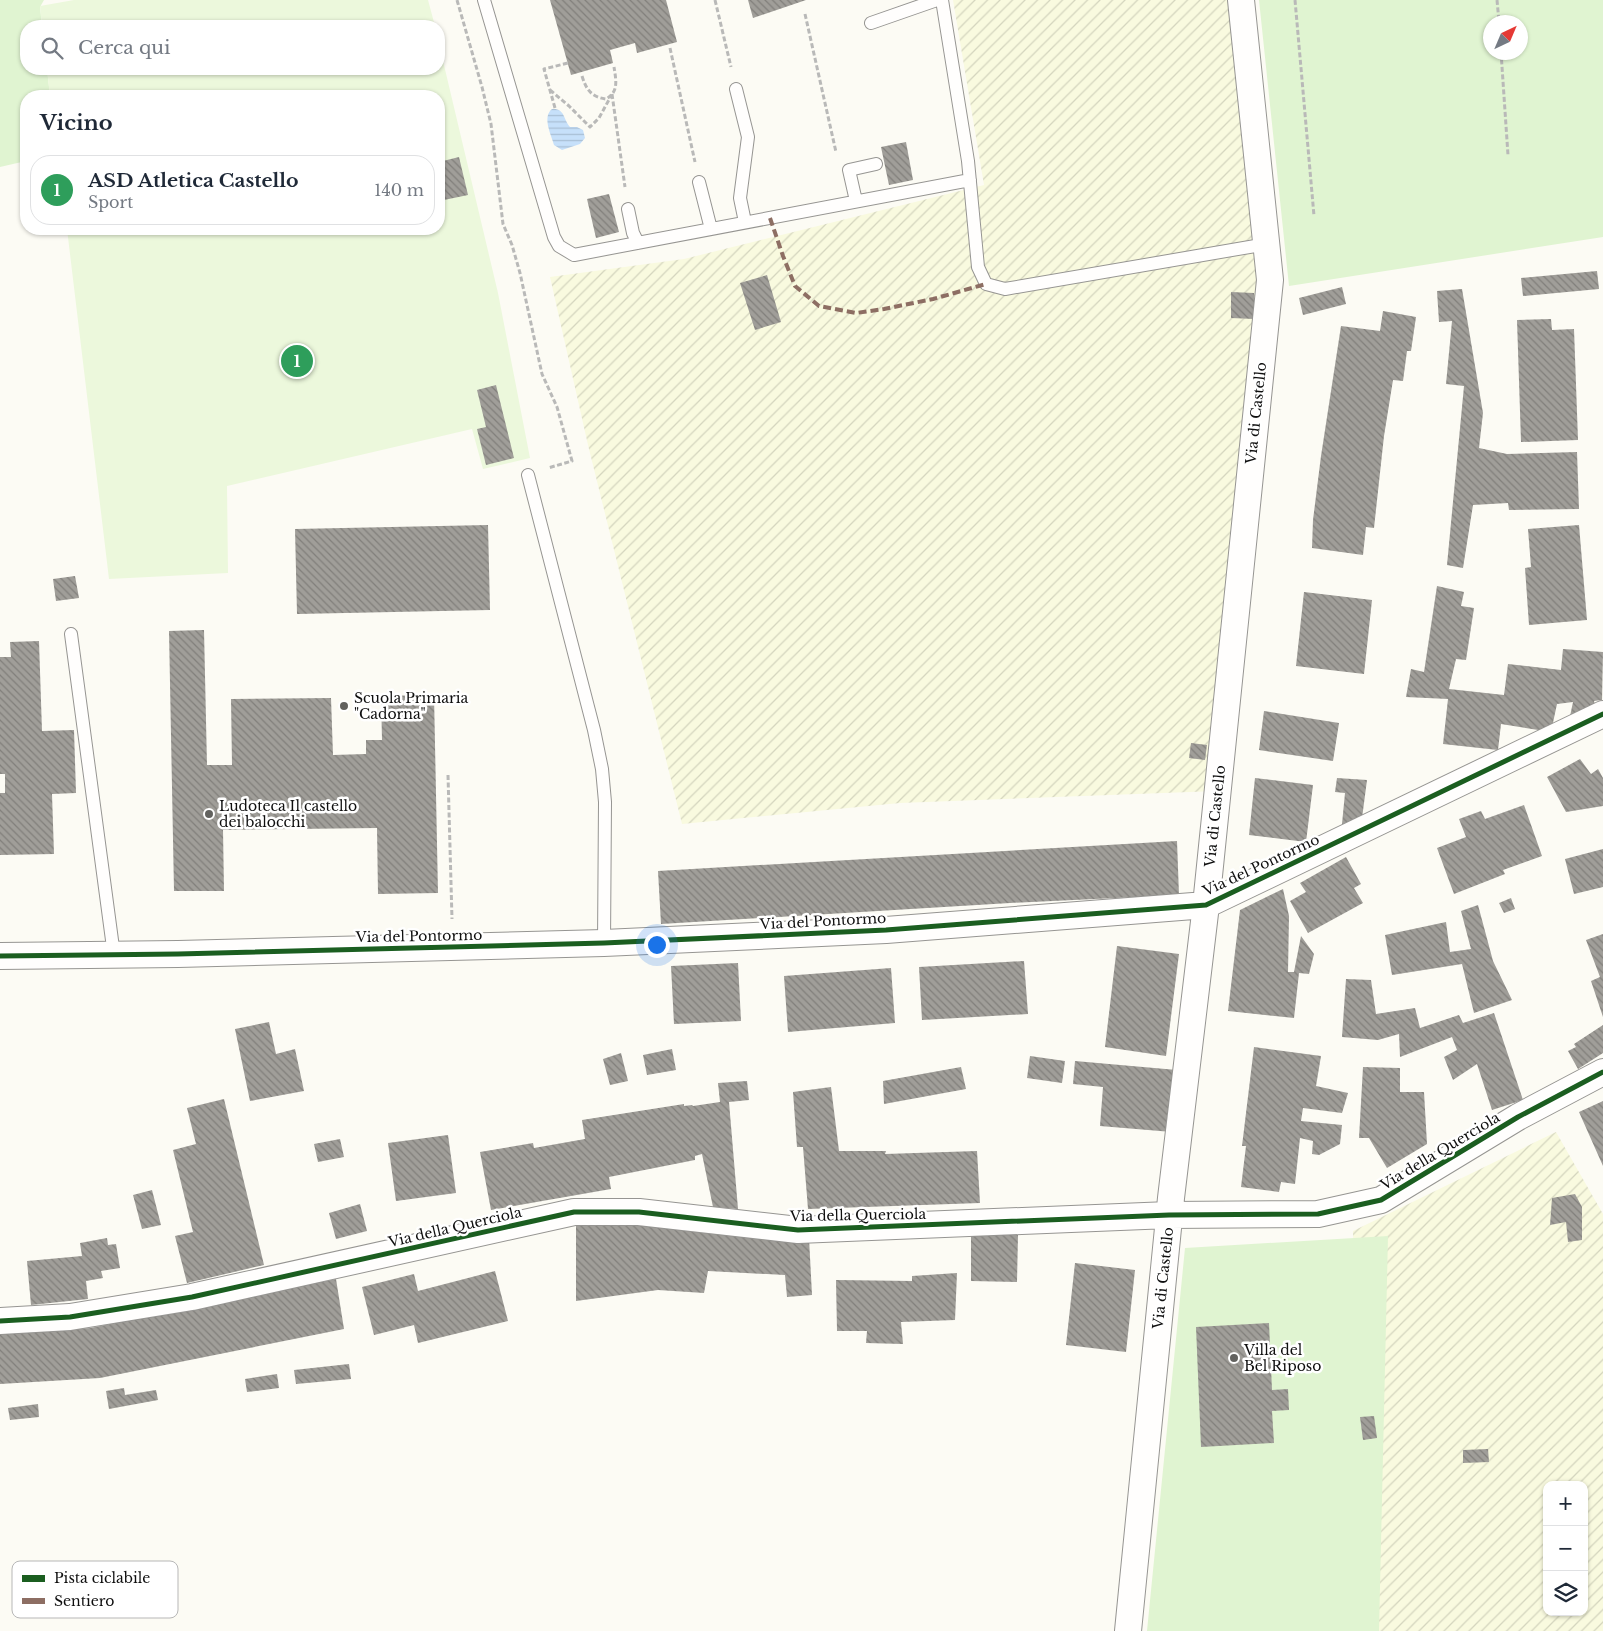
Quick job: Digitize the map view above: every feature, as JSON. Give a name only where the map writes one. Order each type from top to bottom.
[{"type":"street","name":"Via di Castello","points":[[1128,1631],[1169,1214],[1206,905],[1270,280],[1241,0]]},
{"type":"street","name":"Via del Pontormo","points":[[0,956],[178,954],[604,943],[886,930],[1206,905],[1603,714]]},
{"type":"street","name":"Via della Querciola","points":[[0,1321],[70,1317],[192,1297],[574,1212],[639,1212],[798,1230],[1169,1214],[1318,1214],[1381,1200],[1518,1117],[1603,1072]]},
{"type":"lane","points":[[484,0],[554,237],[559,246],[574,255],[970,180]]},
{"type":"lane","points":[[871,23],[937,0]]},
{"type":"lane","points":[[942,0],[970,180],[978,267],[986,284],[1005,289],[1267,244]]},
{"type":"lane","points":[[736,88],[748,137],[740,198],[745,222]]},
{"type":"lane","points":[[856,201],[849,170],[876,164]]},
{"type":"lane","points":[[699,182],[711,229]]},
{"type":"lane","points":[[628,209],[638,243]]},
{"type":"lane","points":[[528,474],[594,730],[602,769],[605,802],[604,943]]},
{"type":"lane","points":[[72,634],[114,955]]},
{"type":"path","points":[[457,0],[491,124],[503,224],[512,245],[520,273],[542,374],[557,407],[572,461],[528,474]]},
{"type":"path","points":[[715,0],[736,88]]},
{"type":"path","points":[[1295,0],[1314,216]]},
{"type":"path","points":[[1498,0],[1499,15]]},
{"type":"path","points":[[805,14],[840,172],[849,170]]},
{"type":"path","points":[[670,48],[699,182]]},
{"type":"path","points":[[1502,60],[1508,155]]},
{"type":"path","points":[[555,108],[544,69],[568,63]]},
{"type":"path","points":[[550,90],[590,127],[599,118],[615,91],[614,67]]},
{"type":"path","points":[[582,76],[585,85],[594,96],[606,98],[612,95]]},
{"type":"path","points":[[612,95],[628,209]]},
{"type":"path","points":[[448,775],[453,946]]},
{"type":"green space","points":[[0,0],[44,0],[40,7],[41,20],[20,20],[20,75],[48,75],[49,90],[20,90],[20,162],[0,167]]},
{"type":"green space","points":[[74,0],[428,0],[433,20],[41,20],[40,6]]},
{"type":"green space","points":[[953,0],[1241,0],[1270,280],[1217,791],[900,803],[682,824],[588,445],[550,277],[684,259],[984,185]]},
{"type":"green space","points":[[1259,0],[1603,0],[1603,237],[1289,286]]},
{"type":"green space","points":[[445,69],[498,293],[530,458],[483,469],[472,429],[227,486],[228,573],[109,579],[68,235],[445,235],[445,90],[49,90],[48,75],[445,75]]},
{"type":"green space","points":[[1556,1132],[1603,1214],[1603,1631],[1367,1631],[1359,1531],[1353,1231]]},
{"type":"green space","points":[[1388,1236],[1379,1631],[1147,1631],[1185,1248]]},
{"type":"water","points":[[552,109],[562,112],[570,127],[577,127],[583,130],[585,138],[580,144],[562,150],[554,145],[547,121],[549,112]]},
{"type":"building","points":[[550,0],[666,0],[677,42],[637,53],[635,43],[610,50],[613,63],[571,75]]},
{"type":"building","points":[[748,0],[806,0],[753,18]]},
{"type":"building","points":[[906,142],[913,180],[889,185],[881,147]]},
{"type":"building","points":[[459,157],[468,195],[445,200],[445,160]]},
{"type":"building","points":[[609,194],[619,232],[596,238],[587,199]]},
{"type":"building","points":[[1597,271],[1599,289],[1523,296],[1521,278]]},
{"type":"building","points":[[767,275],[781,322],[755,330],[740,283]]},
{"type":"building","points":[[1342,287],[1346,304],[1303,315],[1299,298]]},
{"type":"building","points":[[1462,289],[1483,413],[1479,448],[1507,454],[1577,452],[1579,509],[1509,510],[1508,503],[1473,505],[1463,568],[1447,565],[1464,386],[1446,384],[1452,321],[1439,322],[1437,291]]},
{"type":"building","points":[[1231,292],[1254,293],[1254,319],[1231,318]]},
{"type":"building","points":[[1383,311],[1416,317],[1411,351],[1407,351],[1403,381],[1393,380],[1384,436],[1374,528],[1366,527],[1363,555],[1312,548],[1313,520],[1321,456],[1341,326],[1380,331]]},
{"type":"building","points":[[1551,319],[1552,330],[1574,329],[1578,440],[1521,442],[1517,320]]},
{"type":"building","points":[[496,385],[514,458],[486,465],[477,429],[486,427],[477,390]]},
{"type":"building","points":[[488,525],[490,610],[297,614],[295,529]]},
{"type":"building","points":[[1579,525],[1587,620],[1529,625],[1525,568],[1531,567],[1528,529]]},
{"type":"building","points":[[75,576],[79,598],[56,601],[53,579]]},
{"type":"building","points":[[1437,586],[1464,592],[1461,606],[1474,608],[1466,660],[1456,659],[1449,689],[1504,695],[1508,664],[1561,670],[1563,649],[1603,652],[1602,700],[1594,701],[1597,712],[1569,721],[1573,702],[1557,704],[1551,732],[1501,724],[1498,750],[1443,744],[1448,699],[1406,697],[1411,669],[1424,672]]},
{"type":"building","points":[[1304,592],[1372,600],[1364,674],[1296,666]]},
{"type":"building","points":[[204,630],[207,765],[232,765],[231,699],[331,698],[333,755],[366,754],[366,740],[382,740],[381,696],[434,695],[438,893],[378,894],[377,828],[223,830],[224,891],[174,891],[169,631]]},
{"type":"building","points":[[39,641],[42,731],[74,730],[76,793],[52,794],[54,854],[0,855],[0,793],[5,793],[5,774],[0,774],[0,657],[11,657],[10,642]]},
{"type":"building","points":[[1264,711],[1339,723],[1333,761],[1259,750]]},
{"type":"building","points":[[1191,743],[1207,745],[1205,760],[1189,758]]},
{"type":"building","points":[[1580,759],[1591,774],[1598,769],[1603,778],[1603,806],[1566,812],[1547,777]]},
{"type":"building","points":[[1255,778],[1313,785],[1306,842],[1249,835]]},
{"type":"building","points":[[1337,778],[1367,780],[1361,826],[1341,834],[1345,793],[1335,792]]},
{"type":"building","points":[[1524,805],[1542,856],[1503,870],[1505,874],[1454,894],[1437,848],[1466,837],[1459,819],[1481,811],[1485,819]]},
{"type":"building","points":[[1177,841],[1179,895],[661,924],[658,871]]},
{"type":"building","points":[[1603,849],[1603,887],[1574,894],[1565,859]]},
{"type":"building","points":[[1346,857],[1361,884],[1354,888],[1363,903],[1308,933],[1290,901],[1306,892],[1300,883]]},
{"type":"building","points":[[1283,889],[1289,916],[1288,972],[1294,972],[1301,936],[1314,954],[1309,974],[1299,973],[1294,1018],[1228,1011],[1240,910]]},
{"type":"building","points":[[1511,898],[1515,909],[1504,913],[1499,903]]},
{"type":"building","points":[[1478,905],[1493,961],[1512,1000],[1474,1013],[1462,964],[1392,975],[1385,935],[1446,922],[1450,952],[1471,949],[1461,911]]},
{"type":"building","points":[[1603,934],[1603,1017],[1591,981],[1600,977],[1586,940]]},
{"type":"building","points":[[1117,946],[1179,954],[1166,1056],[1105,1047]]},
{"type":"building","points":[[1024,961],[1028,1014],[922,1020],[919,967]]},
{"type":"building","points":[[738,963],[741,1021],[674,1024],[671,966]]},
{"type":"building","points":[[891,968],[895,1023],[788,1032],[784,976]]},
{"type":"building","points":[[1346,979],[1371,980],[1376,1014],[1415,1008],[1420,1028],[1459,1015],[1463,1023],[1494,1013],[1523,1100],[1492,1110],[1477,1064],[1453,1080],[1444,1057],[1457,1050],[1452,1037],[1400,1057],[1399,1034],[1378,1040],[1342,1037]]},
{"type":"building","points":[[269,1022],[276,1054],[295,1049],[304,1091],[250,1101],[235,1029]]},
{"type":"building","points":[[1603,1025],[1603,1053],[1578,1069],[1568,1051],[1576,1047],[1574,1044]]},
{"type":"building","points":[[1254,1047],[1321,1056],[1316,1086],[1348,1093],[1342,1113],[1303,1108],[1301,1121],[1342,1125],[1340,1144],[1319,1155],[1312,1154],[1313,1141],[1300,1138],[1295,1184],[1281,1182],[1279,1192],[1241,1187],[1246,1146],[1242,1146]]},
{"type":"building","points":[[672,1049],[676,1070],[647,1075],[643,1055]]},
{"type":"building","points":[[621,1053],[628,1081],[610,1085],[603,1059]]},
{"type":"building","points":[[1030,1056],[1065,1061],[1062,1083],[1027,1078]]},
{"type":"building","points":[[1075,1061],[1177,1070],[1172,1132],[1100,1126],[1103,1087],[1073,1084]]},
{"type":"building","points":[[961,1067],[966,1089],[884,1104],[883,1081]]},
{"type":"building","points":[[1363,1067],[1400,1068],[1400,1092],[1424,1092],[1427,1144],[1387,1168],[1369,1138],[1359,1138]]},
{"type":"building","points":[[747,1081],[749,1100],[729,1102],[738,1209],[713,1207],[702,1154],[695,1156],[695,1160],[609,1177],[611,1189],[491,1210],[480,1152],[533,1143],[534,1148],[585,1139],[582,1120],[684,1104],[684,1106],[693,1106],[720,1102],[718,1083]]},
{"type":"building","points":[[831,1087],[839,1151],[886,1151],[885,1154],[977,1151],[980,1203],[808,1209],[803,1147],[797,1147],[793,1092]]},
{"type":"building","points":[[224,1099],[264,1265],[187,1283],[175,1236],[193,1232],[173,1150],[196,1144],[187,1108]]},
{"type":"building","points":[[1603,1101],[1603,1166],[1579,1112]]},
{"type":"building","points":[[448,1135],[456,1193],[396,1201],[388,1143]]},
{"type":"building","points":[[340,1139],[344,1157],[318,1162],[314,1144]]},
{"type":"building","points":[[152,1190],[161,1225],[142,1229],[133,1195]]},
{"type":"building","points":[[1575,1194],[1582,1207],[1582,1240],[1568,1242],[1566,1222],[1550,1225],[1552,1198]]},
{"type":"building","points":[[360,1204],[367,1231],[336,1239],[329,1213]]},
{"type":"building","points":[[658,1221],[809,1238],[812,1295],[787,1297],[785,1275],[708,1271],[704,1293],[658,1290],[576,1301],[576,1223]]},
{"type":"building","points":[[971,1234],[1018,1235],[1017,1282],[971,1281]]},
{"type":"building","points":[[107,1238],[108,1245],[116,1244],[120,1268],[101,1271],[103,1278],[86,1281],[88,1299],[31,1305],[27,1261],[82,1256],[80,1243]]},
{"type":"building","points":[[1075,1263],[1135,1270],[1126,1352],[1066,1345]]},
{"type":"building","points":[[495,1271],[508,1321],[418,1343],[414,1325],[374,1335],[362,1287],[414,1274],[418,1291]]},
{"type":"building","points":[[957,1273],[955,1320],[901,1322],[903,1344],[866,1343],[867,1331],[837,1331],[836,1280],[912,1281],[912,1276]]},
{"type":"building","points":[[336,1279],[344,1329],[100,1378],[0,1384],[0,1334],[90,1328]]},
{"type":"building","name":"Villa del Bel Riposo","points":[[1269,1323],[1272,1390],[1288,1389],[1289,1410],[1272,1411],[1274,1443],[1201,1447],[1196,1327]]},
{"type":"building","points":[[349,1364],[351,1379],[296,1384],[294,1370]]},
{"type":"building","points":[[277,1374],[279,1388],[247,1392],[245,1379]]},
{"type":"building","points":[[124,1388],[125,1395],[156,1390],[158,1400],[109,1409],[106,1391]]},
{"type":"building","points":[[38,1404],[39,1417],[10,1420],[8,1408]]},
{"type":"building","points":[[1374,1416],[1377,1438],[1363,1440],[1360,1417]]},
{"type":"building","points":[[1488,1449],[1489,1462],[1463,1463],[1463,1450]]},
{"type":"marked path","points":[[770,218],[795,286],[819,306],[856,313],[933,299],[986,284]]},
{"type":"cycle path","points":[[0,956],[178,954],[604,943],[886,930],[1206,905],[1603,714]]},
{"type":"cycle path","points":[[0,1321],[70,1317],[192,1297],[574,1212],[639,1212],[798,1230],[1169,1215],[1318,1214],[1381,1200],[1518,1117],[1603,1072]]},
{"type":"place","name":"ASD Atletica Castello","points":[[297,361]]},
{"type":"place","name":"Scuola Primaria \"Cadorna\"","points":[[344,706]]},
{"type":"place","name":"Ludoteca Il castello dei balocchi","points":[[209,814]]},
{"type":"place","name":"Villa del Bel Riposo","points":[[1234,1358]]}]
